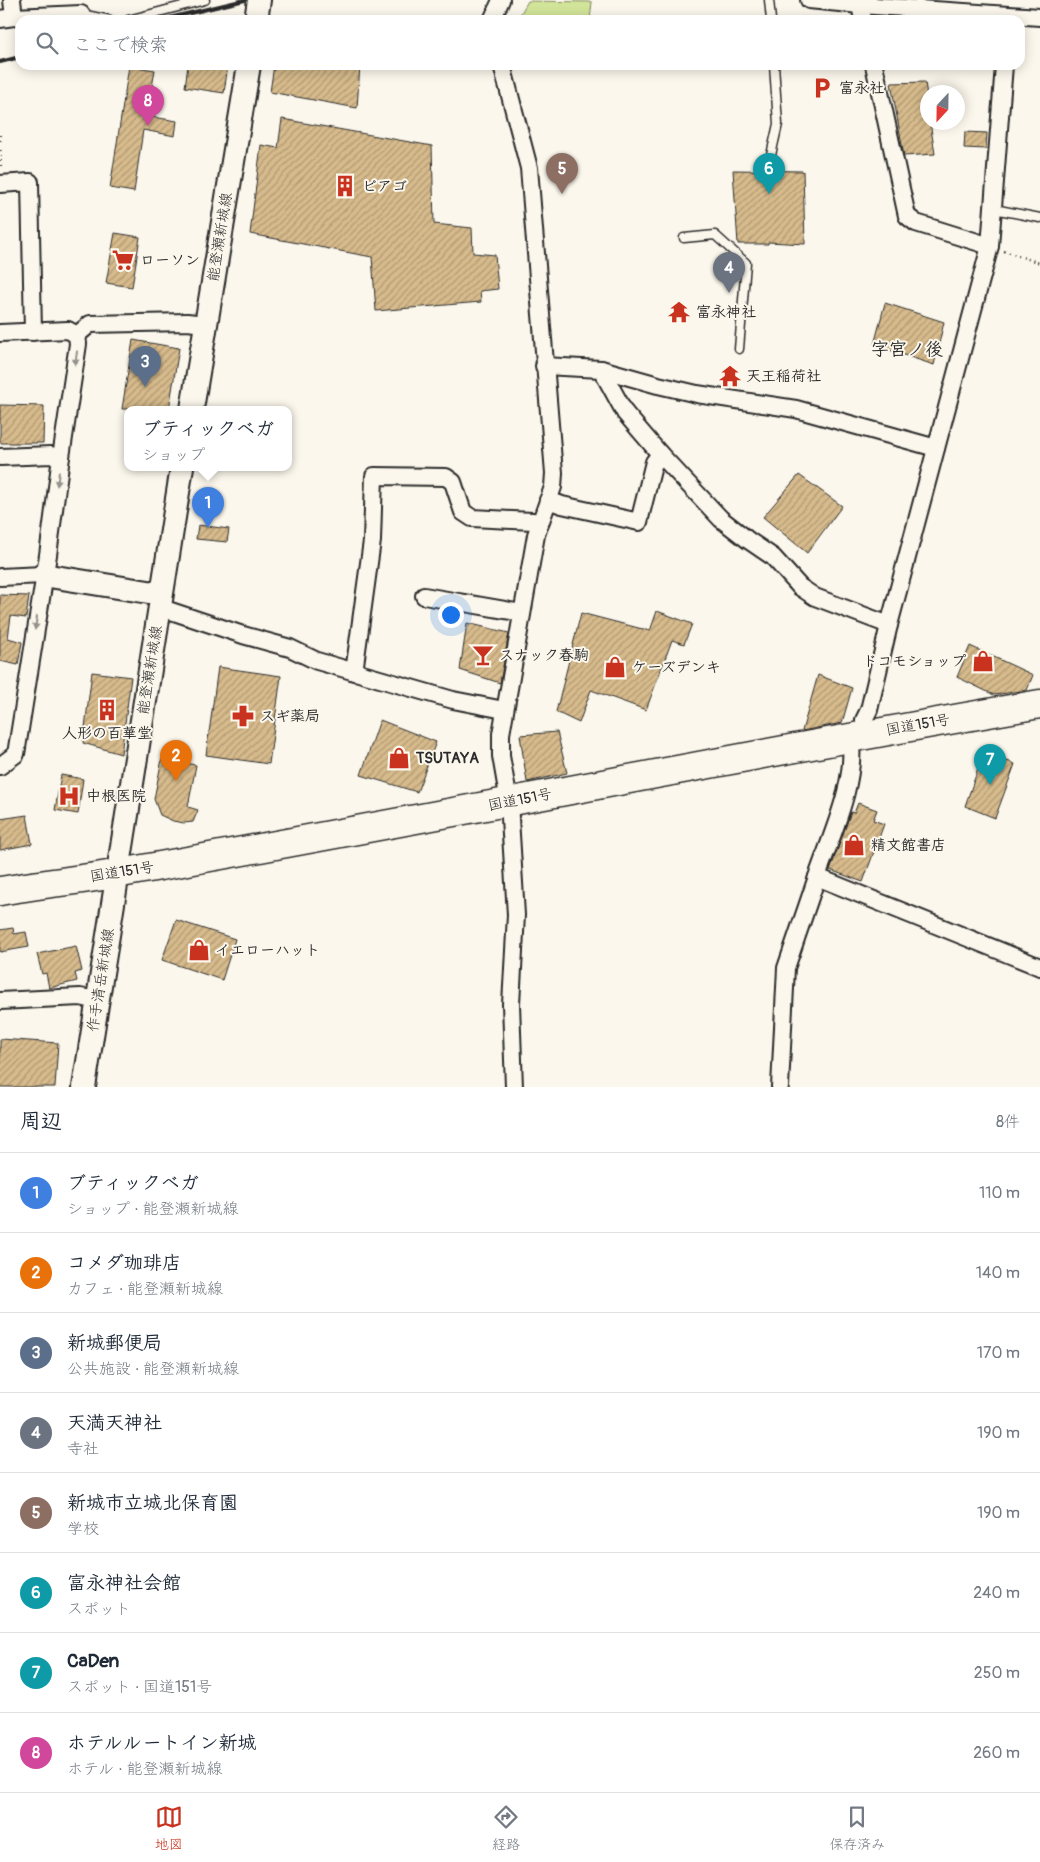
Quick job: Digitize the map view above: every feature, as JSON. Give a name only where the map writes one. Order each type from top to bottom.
[{"type":"highway","name":"国道151号","points":[[0,891],[118,873],[509,802],[858,735],[1040,704]]},
{"type":"main road","name":"能登瀬新城線","points":[[192,406],[248,70]]},
{"type":"main road","name":"能登瀬新城線","points":[[118,873],[181,471]]},
{"type":"main road","points":[[43,575],[160,601]]},
{"type":"main road","name":"作手清岳新城線","points":[[84,1087],[118,873]]},
{"type":"street","points":[[7,18],[12,0]]},
{"type":"street","points":[[494,15],[501,0]]},
{"type":"street","points":[[809,0],[862,13],[1007,12],[1040,17]]},
{"type":"street","points":[[62,15],[81,14]]},
{"type":"street","points":[[503,70],[529,168],[554,473],[553,487],[540,524],[501,734],[501,756],[509,802],[516,915],[511,1004],[514,1087]]},
{"type":"street","points":[[875,70],[907,216],[916,224],[990,246]]},
{"type":"street","points":[[780,1087],[786,968],[850,780],[852,749],[869,710],[889,625],[990,246],[1004,70]]},
{"type":"street","points":[[0,184],[30,182],[33,332]]},
{"type":"street","points":[[76,335],[90,324],[187,322],[205,324]]},
{"type":"street","points":[[0,334],[68,330],[76,335],[78,344],[16,754],[0,766]]},
{"type":"street","points":[[544,366],[600,369],[697,394],[804,411],[936,448]]},
{"type":"street","points":[[600,369],[625,413],[660,454],[721,518],[773,557],[800,587],[815,597],[889,625]]},
{"type":"street","points":[[548,500],[562,505],[639,522],[654,462],[660,454]]},
{"type":"street","points":[[0,457],[51,455],[61,457]]},
{"type":"street","points":[[354,672],[372,541],[374,476],[446,477],[453,482],[463,512],[472,518],[532,521],[540,524]]},
{"type":"street","points":[[0,577],[43,575]]},
{"type":"street","points":[[424,596],[522,613]]},
{"type":"street","points":[[160,601],[243,635],[290,648],[317,661],[454,700],[504,710]]},
{"type":"street","points":[[816,877],[1040,967]]},
{"type":"street","points":[[0,1001],[80,997],[97,1000]]},
{"type":"lane","points":[[147,15],[205,0]]},
{"type":"lane","points":[[769,0],[770,15]]},
{"type":"lane","points":[[81,14],[86,15]]},
{"type":"lane","points":[[769,164],[778,124],[774,70]]},
{"type":"lane","points":[[994,209],[1040,218]]},
{"type":"lane","points":[[684,238],[715,236],[746,263],[739,349]]},
{"type":"path","points":[[0,135],[0,184]]},
{"type":"path","points":[[990,246],[1040,263]]},
{"type":"green space","points":[[528,1],[592,2],[591,15],[520,15]]},
{"type":"building","points":[[128,70],[155,70],[147,116],[177,121],[175,136],[143,130],[134,192],[110,188]]},
{"type":"building","points":[[187,70],[227,70],[224,93],[185,87]]},
{"type":"building","points":[[273,70],[360,70],[357,108],[270,92]]},
{"type":"building","points":[[925,82],[925,85],[920,85],[920,130],[931,130],[935,154],[904,156],[891,83]]},
{"type":"building","name":"ピアゴ","points":[[282,119],[432,146],[434,224],[472,228],[473,253],[495,255],[498,289],[480,291],[481,302],[376,311],[372,257],[250,234],[261,145],[278,148]]},
{"type":"building","points":[[965,132],[987,133],[986,149],[964,148]]},
{"type":"building","points":[[733,170],[803,171],[805,244],[768,242],[768,244],[738,244]]},
{"type":"building","name":"ローソン","points":[[115,233],[140,237],[132,287],[106,283]]},
{"type":"building","points":[[885,303],[944,322],[934,365],[874,345]]},
{"type":"building","points":[[133,340],[179,348],[169,406],[124,406],[124,409],[122,409]]},
{"type":"building","points":[[0,405],[44,406],[43,443],[0,443]]},
{"type":"building","points":[[799,475],[842,506],[807,553],[763,517]]},
{"type":"building","points":[[198,525],[229,529],[227,542],[196,539]]},
{"type":"building","points":[[0,595],[29,596],[26,618],[11,616],[8,638],[22,642],[18,665],[0,661]]},
{"type":"building","name":"ケーズデンキ","points":[[657,611],[692,624],[684,644],[672,640],[646,710],[591,690],[579,723],[556,712],[581,613],[650,631]]},
{"type":"building","points":[[467,623],[509,633],[500,683],[460,670]]},
{"type":"building","name":"ドコモショップ","points":[[970,646],[1033,675],[1027,690],[994,695],[957,677]]},
{"type":"building","name":"スギ薬局","points":[[218,667],[281,676],[269,764],[206,755]]},
{"type":"building","name":"人形の百華堂","points":[[92,672],[131,677],[121,754],[83,743]]},
{"type":"building","points":[[818,675],[852,688],[842,723],[802,731]]},
{"type":"building","name":"TSUTAYA","points":[[380,720],[436,742],[417,792],[361,775]]},
{"type":"building","points":[[557,732],[567,773],[527,782],[520,735]]},
{"type":"building","points":[[984,752],[1015,764],[995,818],[965,806]]},
{"type":"building","points":[[162,759],[196,765],[188,807],[198,810],[193,822],[173,821],[160,815],[154,799]]},
{"type":"building","points":[[61,775],[83,779],[78,814],[55,810]]},
{"type":"building","name":"精文館書店","points":[[858,803],[877,810],[873,820],[884,824],[863,882],[830,870],[851,812],[854,813]]},
{"type":"building","points":[[27,815],[32,844],[0,850],[0,819]]},
{"type":"building","name":"イエローハット","points":[[176,920],[235,939],[222,980],[162,960]]},
{"type":"building","points":[[13,928],[14,934],[26,932],[29,947],[0,952],[0,930]]},
{"type":"building","points":[[76,946],[82,971],[75,973],[77,981],[49,988],[46,973],[42,974],[37,954]]},
{"type":"building","points":[[0,1039],[58,1043],[55,1087],[0,1087]]},
{"type":"railway","points":[[182,15],[245,0]]},
{"type":"railway","points":[[0,62],[15,58]]},
{"type":"place","name":"富永社","points":[[822,88]]},
{"type":"place","name":"ホテルルートイン新城","points":[[148,126]]},
{"type":"place","name":"ピアゴ","points":[[345,186]]},
{"type":"place","name":"新城市立城北保育園","points":[[562,194]]},
{"type":"place","name":"富永神社会館","points":[[769,194]]},
{"type":"place","name":"ローソン","points":[[123,260]]},
{"type":"place","name":"天満天神社","points":[[729,293]]},
{"type":"place","name":"富永神社","points":[[679,312]]},
{"type":"place","name":"天王稲荷社","points":[[730,376]]},
{"type":"place","name":"新城郵便局","points":[[145,387]]},
{"type":"place","name":"ブティックベガ","points":[[208,528]]},
{"type":"place","name":"スナック春駒","points":[[483,655]]},
{"type":"place","name":"ドコモショップ","points":[[983,661]]},
{"type":"place","name":"ケーズデンキ","points":[[615,667]]},
{"type":"place","name":"人形の百華堂","points":[[107,710]]},
{"type":"place","name":"スギ薬局","points":[[243,716]]},
{"type":"place","name":"TSUTAYA","points":[[399,758]]},
{"type":"place","name":"コメダ珈琲店","points":[[176,781]]},
{"type":"place","name":"CaDen","points":[[990,785]]},
{"type":"place","name":"中根医院","points":[[69,796]]},
{"type":"place","name":"精文館書店","points":[[854,845]]},
{"type":"place","name":"イエローハット","points":[[199,950]]},
{"type":"district","name":"字宮ノ後","points":[[907,349]]}]
